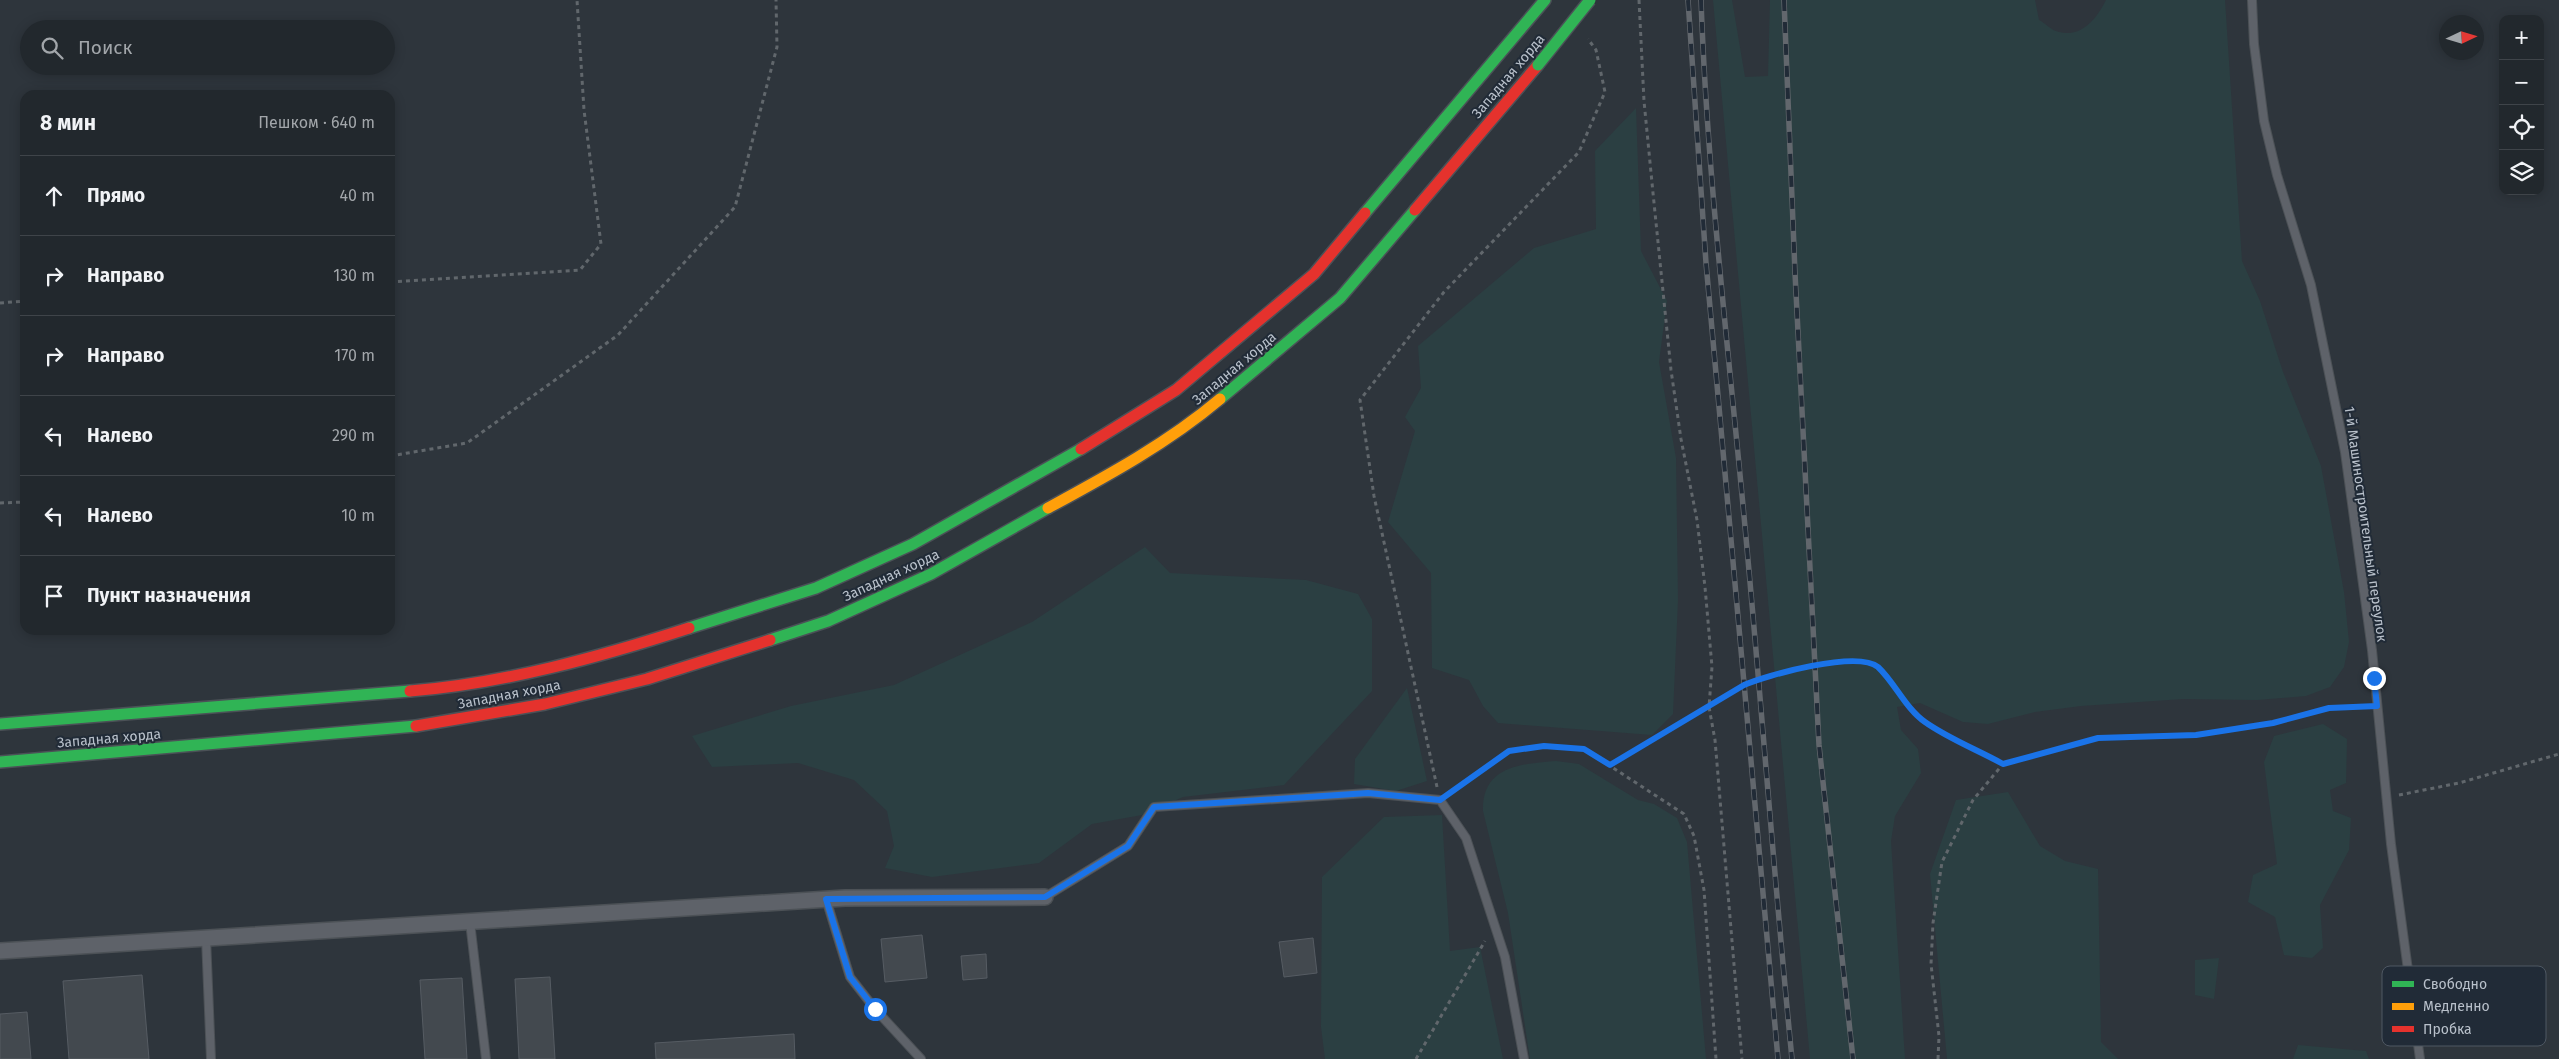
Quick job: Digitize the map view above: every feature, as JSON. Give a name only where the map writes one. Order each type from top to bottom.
[{"type":"highway","name":"Западная хорда","points":[[0,724],[424,690],[534,670],[634,646],[807,591],[904,548],[1096,441],[1176,390],[1314,274],[1545,0]]},
{"type":"highway","name":"Западная хорда","points":[[0,762],[430,725],[545,704],[647,679],[828,621],[931,574],[1115,471],[1200,416],[1340,298],[1538,65],[1590,0]]},
{"type":"street","points":[[0,952],[826,899],[1045,897]]},
{"type":"lane","name":"1-й Машиностроительный переулок","points":[[2252,0],[2254,44],[2264,121],[2278,175],[2312,285],[2345,452],[2408,966]]},
{"type":"lane","points":[[1045,897],[1128,846],[1154,807],[1368,793],[1440,800],[1466,838],[1505,956],[1524,1059]]},
{"type":"lane","points":[[826,899],[850,977],[875,1009],[921,1059]]},
{"type":"lane","points":[[470,922],[486,1059]]},
{"type":"lane","points":[[206,938],[212,1059]]},
{"type":"lane","name":"1-й Машиностроительный переулок","points":[[2418,1046],[2420,1059]]},
{"type":"path","points":[[395,282],[580,270],[601,244],[584,110],[577,0]]},
{"type":"path","points":[[395,455],[467,443],[618,335],[735,207],[778,47],[776,0]]},
{"type":"path","points":[[1639,0],[1644,101],[1671,370],[1681,439],[1697,520],[1708,617],[1712,667],[1709,707],[1715,740],[1742,1059]]},
{"type":"path","points":[[1586,35],[1596,50],[1605,92],[1579,152],[1444,292],[1360,400],[1374,496],[1440,800],[1509,751],[1544,746],[1584,749],[1684,814],[1690,824],[1699,856],[1704,890],[1716,1059]]},
{"type":"path","points":[[0,303],[20,301]]},
{"type":"path","points":[[0,503],[20,502]]},
{"type":"path","points":[[1610,765],[1744,685],[1759,678],[1814,665],[1863,662],[1877,667],[1924,722],[2003,764]]},
{"type":"path","points":[[1938,1059],[1939,1036],[1931,964],[1933,923],[1942,862],[1973,800],[2003,764],[2098,738],[2196,735],[2273,723],[2329,708],[2377,706]]},
{"type":"path","points":[[2387,797],[2459,783],[2559,754]]},
{"type":"path","points":[[1416,1059],[1494,925]]},
{"type":"green space","points":[[1713,0],[1732,0],[1745,77],[1768,76],[1770,0],[2035,0],[2039,20],[2054,30],[2067,33],[2075,32],[2088,25],[2106,0],[2225,0],[2242,261],[2260,301],[2283,372],[2321,466],[2344,592],[2349,642],[2344,667],[2330,687],[2306,696],[2257,700],[2183,699],[2081,706],[2035,712],[1988,724],[1963,722],[1920,703],[1897,707],[1901,730],[1918,749],[1921,773],[1895,816],[1891,841],[1905,1059],[1810,1059]]},
{"type":"green space","points":[[1636,108],[1641,251],[1667,301],[1659,362],[1676,458],[1678,600],[1673,714],[1652,735],[1498,723],[1483,706],[1469,680],[1432,668],[1431,573],[1388,522],[1415,431],[1405,417],[1421,388],[1418,346],[1534,248],[1596,229],[1595,151]]},
{"type":"green space","points":[[1145,547],[1170,573],[1306,580],[1358,594],[1372,619],[1372,691],[1284,785],[1183,797],[1142,815],[1092,824],[1039,863],[932,877],[885,868],[894,846],[887,811],[854,780],[798,763],[712,767],[692,736],[791,706],[894,685],[1032,622]]},
{"type":"green space","points":[[1407,688],[1427,781],[1396,791],[1354,784],[1355,759]]},
{"type":"green space","points":[[2323,724],[2347,739],[2346,783],[2330,790],[2333,811],[2351,818],[2349,850],[2320,905],[2323,948],[2312,958],[2284,955],[2275,917],[2248,902],[2253,875],[2277,864],[2264,762],[2274,736]]},
{"type":"green space","points":[[1556,761],[1579,764],[1638,800],[1654,804],[1677,818],[1687,842],[1706,1059],[1530,1059],[1508,913],[1483,811],[1484,796],[1496,776],[1506,770],[1517,766]]},
{"type":"green space","points":[[2008,792],[2040,846],[2065,861],[2098,869],[2101,1042],[2118,1059],[1947,1059],[1930,874],[1956,800]]},
{"type":"green space","points":[[1442,815],[1450,951],[1480,947],[1503,1059],[1325,1059],[1321,1027],[1322,877],[1384,817]]},
{"type":"green space","points":[[2219,958],[2214,999],[2195,995],[2195,960]]},
{"type":"green space","points":[[2298,1045],[2366,1051],[2369,1059],[2293,1059]]},
{"type":"building","points":[[922,935],[927,978],[885,982],[881,939]]},
{"type":"building","points":[[1313,938],[1317,973],[1284,977],[1279,942]]},
{"type":"building","points":[[986,954],[987,978],[963,980],[961,956]]},
{"type":"building","points":[[142,975],[149,1059],[69,1059],[63,981]]},
{"type":"building","points":[[550,977],[555,1059],[519,1059],[515,979]]},
{"type":"building","points":[[462,978],[467,1059],[425,1059],[420,980]]},
{"type":"building","points":[[27,1012],[31,1059],[0,1059],[0,1014]]},
{"type":"building","points":[[794,1034],[795,1059],[656,1059],[655,1043]]},
{"type":"railway","points":[[1688,0],[1706,263],[1778,1059]]},
{"type":"railway","points":[[1701,0],[1713,194],[1792,1059]]},
{"type":"railway","points":[[1784,0],[1795,273],[1819,745],[1853,1059]]},
{"type":"traffic: fast","points":[[1365,213],[1545,0]]},
{"type":"traffic: fast","points":[[1538,65],[1590,0]]},
{"type":"traffic: fast","points":[[1220,399],[1340,298],[1415,210]]},
{"type":"traffic: fast","points":[[689,628],[816,588],[913,544],[1081,449]]},
{"type":"traffic: fast","points":[[770,640],[828,621],[931,574],[1048,508]]},
{"type":"traffic: fast","points":[[0,724],[410,691]]},
{"type":"traffic: fast","points":[[0,762],[416,726]]},
{"type":"traffic: slow","points":[[1048,508],[1115,471],[1158,444],[1220,399]]},
{"type":"traffic: jam","points":[[1415,210],[1538,65]]},
{"type":"traffic: jam","points":[[1081,449],[1176,390],[1314,274],[1365,213]]},
{"type":"traffic: jam","points":[[410,691],[480,682],[551,668],[689,628]]},
{"type":"traffic: jam","points":[[416,726],[545,704],[647,679],[770,640]]},
{"type":"route","points":[[875,1009],[850,977],[826,899],[1045,897],[1128,846],[1154,807],[1368,793],[1440,800],[1509,751],[1544,746],[1584,749],[1610,765],[1744,685],[1759,678],[1830,663],[1863,662],[1877,667],[1924,722],[2003,764],[2098,738],[2196,735],[2273,723],[2329,708],[2377,706],[2374,678]]}]
